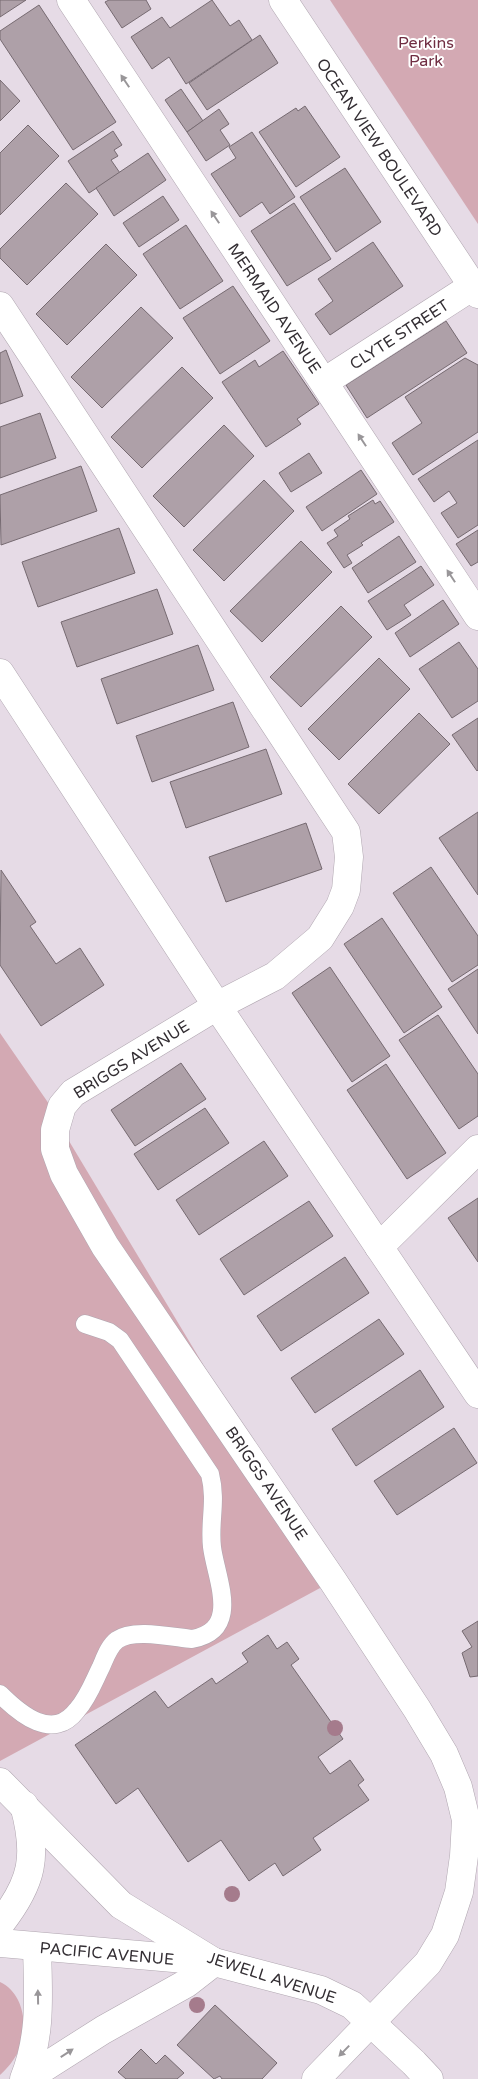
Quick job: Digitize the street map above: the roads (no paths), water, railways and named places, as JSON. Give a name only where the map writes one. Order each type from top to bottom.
[{"type":"street","name":"MERMAID AVENUE","points":[[70,0],[478,616]]},
{"type":"street","name":"OCEAN VIEW BOULEVARD","points":[[283,0],[476,290]]},
{"type":"street","name":"CLYTE STREET","points":[[324,382],[476,290]]},
{"type":"street","name":"BRIGGS AVENUE","points":[[0,306],[346,832],[349,857],[346,890],[340,906],[320,938],[275,976],[217,1006],[73,1093],[62,1106],[55,1130],[54,1149],[64,1174],[105,1246],[362,1626],[444,1754],[458,1787],[466,1820],[464,1856],[459,1892],[445,1935],[428,1963],[316,2079]]},
{"type":"street","points":[[0,673],[217,1006],[478,1394]]},
{"type":"street","points":[[379,1247],[478,1149]]},
{"type":"street","name":"JEWELL AVENUE","points":[[0,1782],[121,1905],[214,1962],[321,1990],[352,2005],[372,2022],[428,2079]]},
{"type":"street","points":[[0,1924],[23,1891],[29,1870],[33,1845],[24,1805]]},
{"type":"street","name":"PACIFIC AVENUE","points":[[0,1943],[214,1962]]},
{"type":"street","points":[[25,2079],[34,2050],[38,2021],[37,1946]]},
{"type":"street","points":[[25,2079],[103,2030],[187,1983],[214,1962]]},
{"type":"lane","points":[[0,1694],[17,1711],[29,1719],[40,1723],[54,1724],[67,1720],[76,1712],[84,1700],[116,1641],[127,1636],[139,1634],[192,1639],[200,1637],[209,1633],[222,1614],[224,1602],[222,1586],[212,1548],[214,1490],[210,1474],[120,1340],[110,1332],[85,1324]]},
{"type":"park label","name":"Perkins Park","points":[[426,51]]}]
